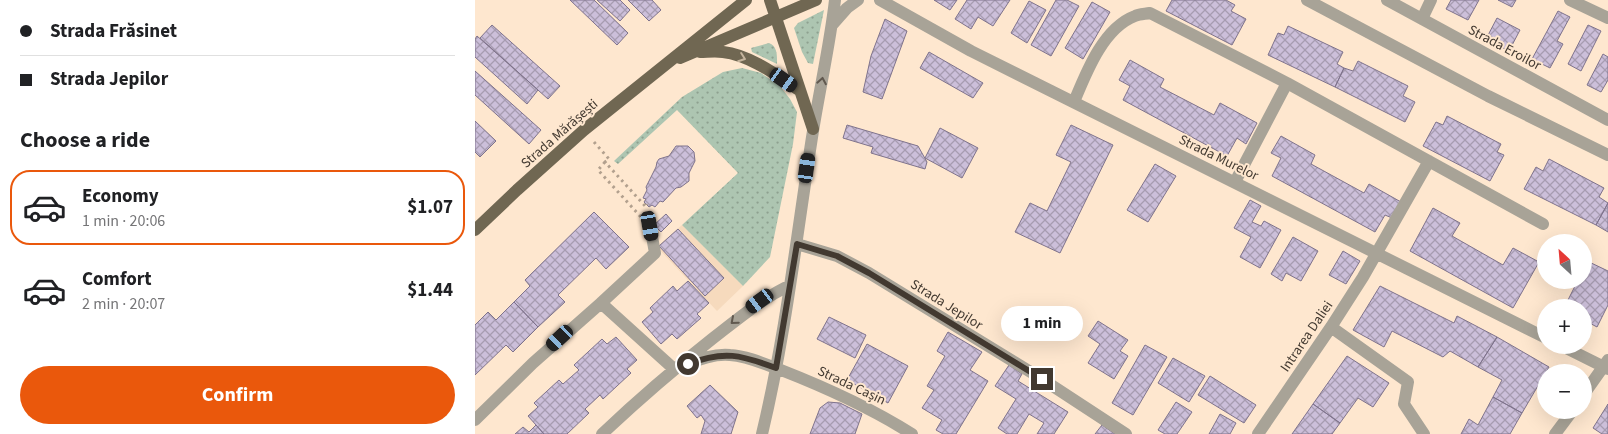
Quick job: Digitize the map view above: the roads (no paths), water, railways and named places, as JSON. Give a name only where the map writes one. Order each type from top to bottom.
[{"type":"main road","name":"Strada Mărășești","points":[[475,230],[583,130],[746,0]]},
{"type":"main road","points":[[770,0],[813,129]]},
{"type":"main road","name":"Strada Mărășești","points":[[667,64],[816,0]]},
{"type":"main road","points":[[695,52],[725,52],[743,58],[776,74],[799,90]]},
{"type":"street","points":[[762,434],[776,368],[797,244],[813,129],[835,0]]},
{"type":"street","points":[[832,25],[847,8],[858,0]]},
{"type":"street","name":"Strada Murelor","points":[[880,0],[971,51],[1537,334]]},
{"type":"street","points":[[1307,0],[1488,96],[1608,155]]},
{"type":"street","name":"Strada Eroilor","points":[[1387,0],[1608,120]]},
{"type":"street","points":[[1422,19],[1431,0]]},
{"type":"street","points":[[1570,0],[1608,18]]},
{"type":"street","points":[[1073,102],[1092,60],[1103,42],[1134,16],[1150,13],[1287,83],[1543,224]]},
{"type":"street","points":[[1235,182],[1287,83]]},
{"type":"street","name":"Intrarea Daliei","points":[[1258,434],[1331,328],[1377,254],[1429,161]]},
{"type":"street","points":[[475,420],[533,363],[655,254],[650,226]]},
{"type":"street","name":"Strada Jepilor","points":[[797,244],[837,256],[869,273],[1042,379],[1126,434]]},
{"type":"street","points":[[602,434],[674,369],[760,301],[790,285]]},
{"type":"street","points":[[601,303],[674,369]]},
{"type":"street","points":[[1331,328],[1407,382],[1404,404],[1423,434]]},
{"type":"street","name":"Strada Cașin","points":[[674,369],[702,359],[729,354],[748,358],[864,406],[893,429],[912,434]]},
{"type":"street","points":[[1581,354],[1607,365],[1592,384]]},
{"type":"street","points":[[1555,434],[1566,419]]}]
